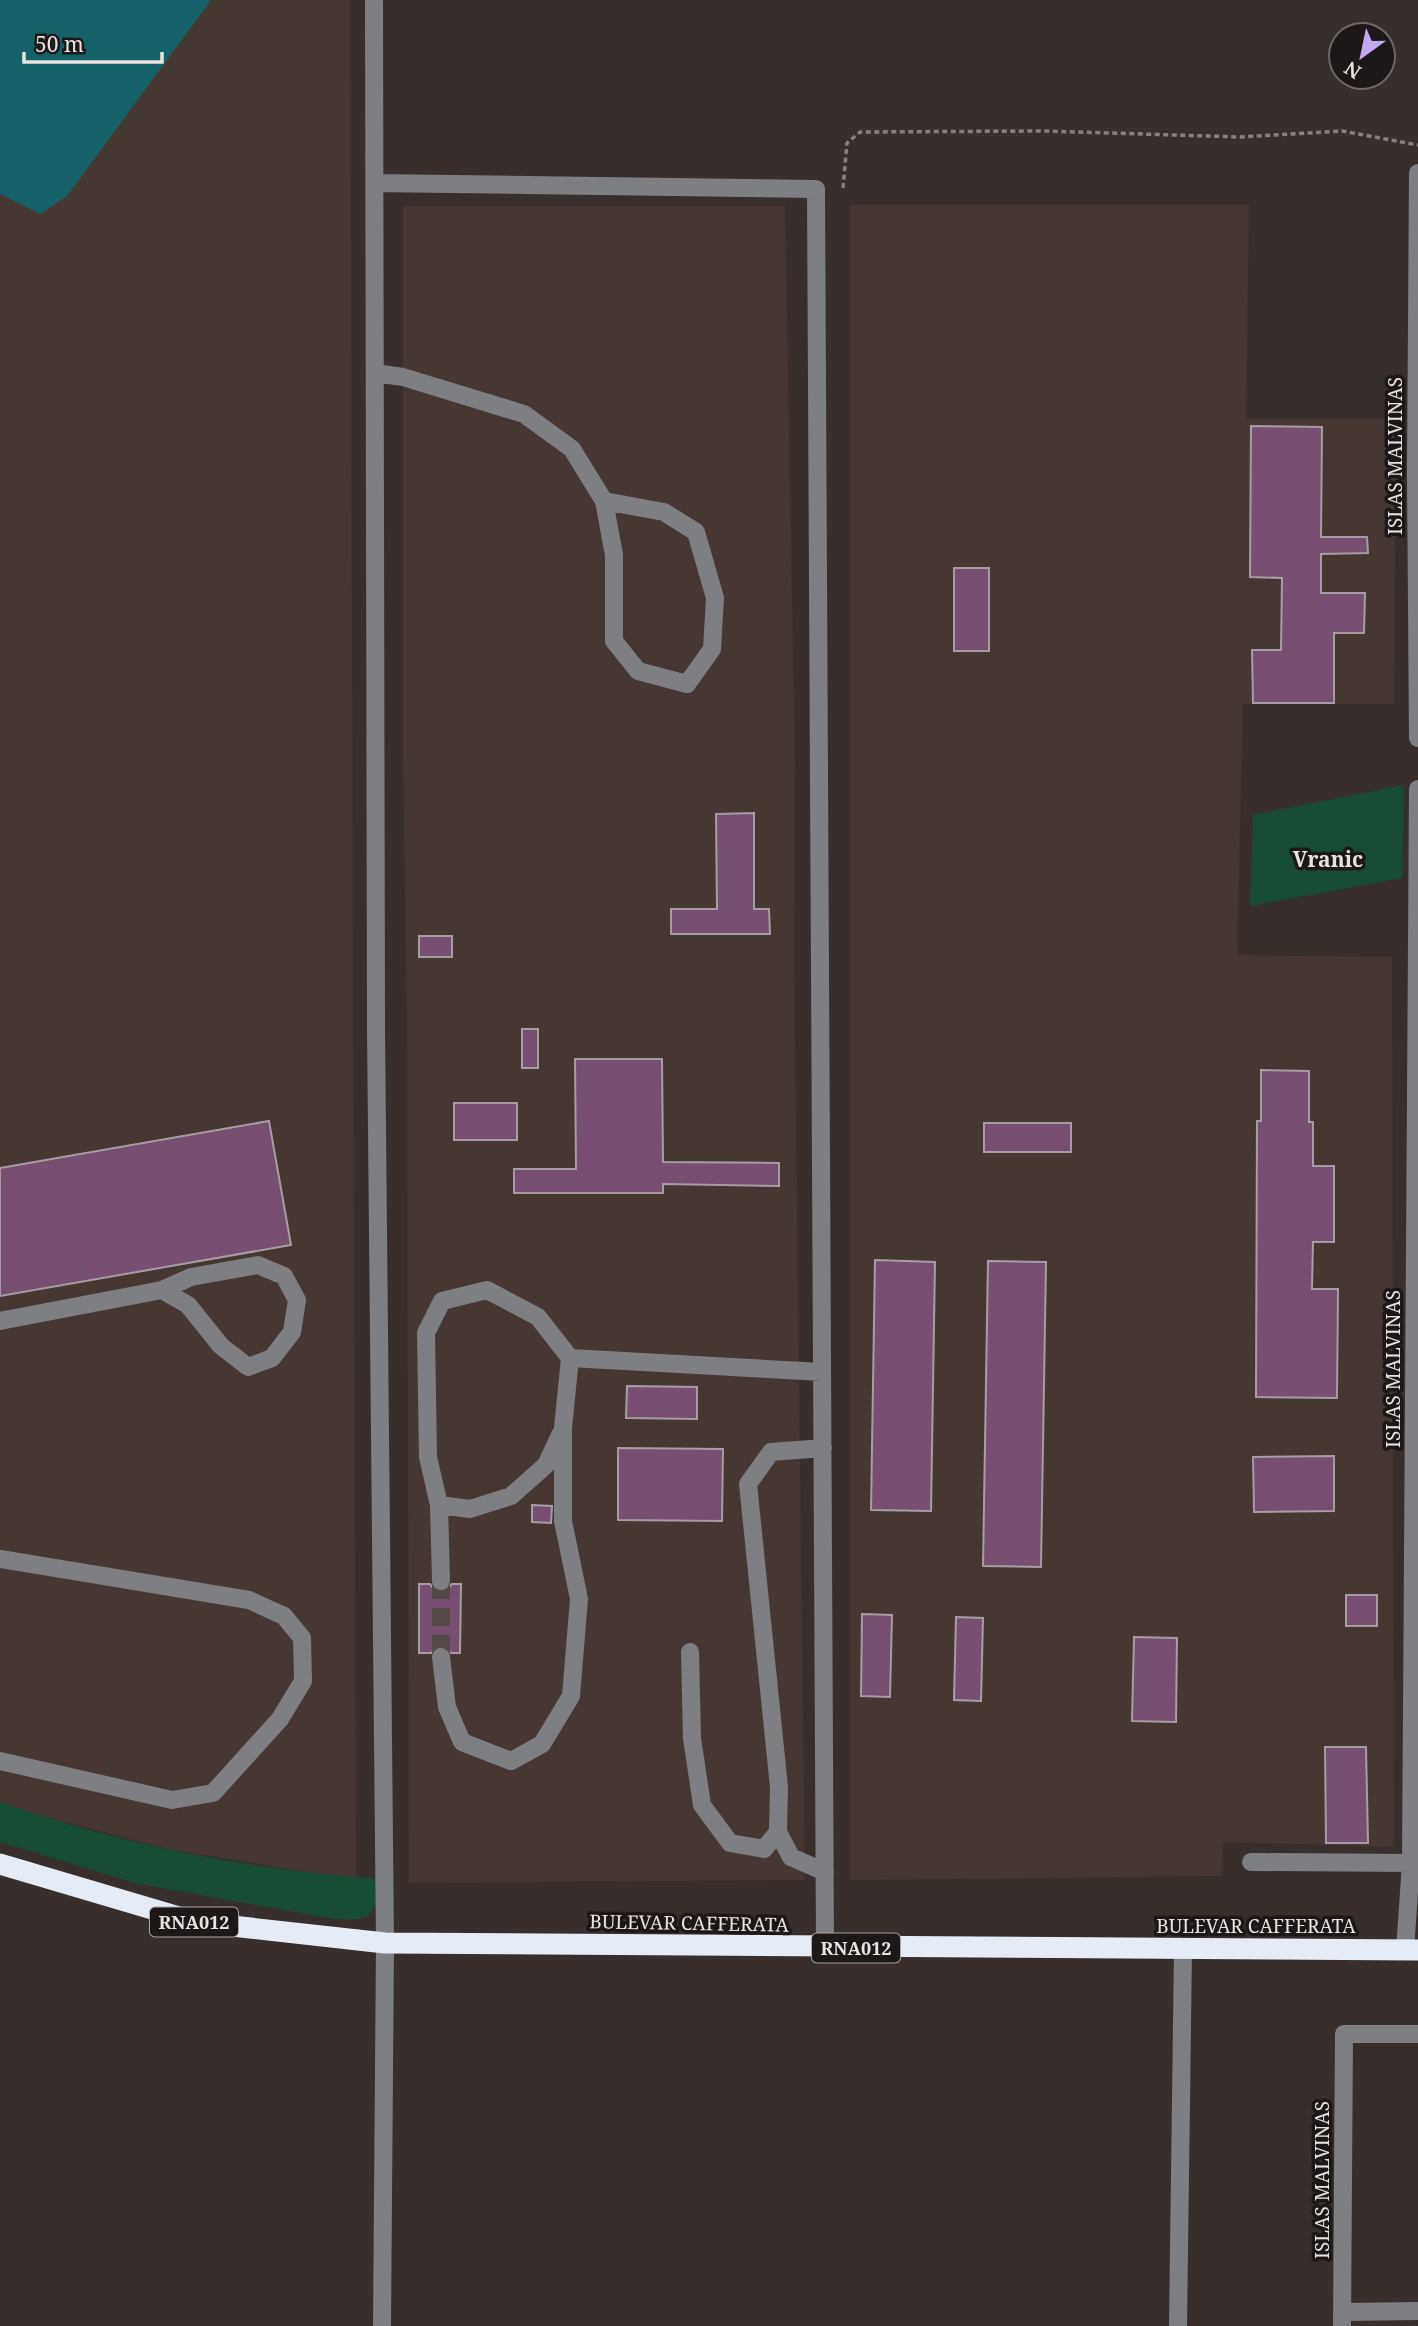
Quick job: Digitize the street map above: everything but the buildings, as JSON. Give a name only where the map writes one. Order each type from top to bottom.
[{"type":"highway","name":"BULEVAR CAFFERATA","points":[[5,1866],[196,1922],[385,1943],[1412,1950]]},
{"type":"street","points":[[374,0],[376,1028],[385,1943],[383,2326]]},
{"type":"street","name":"ISLAS MALVINAS","points":[[1417,173],[1418,738]]},
{"type":"street","points":[[375,183],[816,189],[825,1947]]},
{"type":"street","points":[[375,373],[403,377],[524,414],[572,449],[604,501],[614,555],[614,641],[638,671],[687,684],[712,649],[715,598],[696,532],[664,512],[604,501]]},
{"type":"street","name":"ISLAS MALVINAS","points":[[1412,1950],[1418,789]]},
{"type":"street","points":[[0,1321],[162,1290],[191,1276],[258,1265],[284,1276],[297,1300],[292,1332],[272,1358],[248,1367],[221,1346],[188,1306],[162,1290]]},
{"type":"street","points":[[441,1581],[439,1505],[428,1457],[426,1333],[442,1301],[487,1290],[538,1317],[570,1358],[563,1428],[563,1521],[579,1599],[572,1696],[542,1744],[511,1761],[462,1742],[447,1707],[441,1657]]},
{"type":"street","points":[[570,1358],[822,1372]]},
{"type":"street","points":[[439,1505],[470,1509],[511,1496],[546,1465],[563,1428]]},
{"type":"street","points":[[823,1447],[771,1452],[748,1484],[779,1787],[778,1832],[791,1857],[825,1872]]},
{"type":"street","points":[[0,1559],[249,1600],[284,1616],[302,1638],[303,1681],[280,1719],[213,1793],[172,1800],[0,1761]]},
{"type":"street","points":[[690,1652],[692,1738],[702,1805],[730,1843],[764,1849],[778,1832]]},
{"type":"street","points":[[1251,1862],[1411,1863]]},
{"type":"street","points":[[1178,2326],[1183,1949]]},
{"type":"street","name":"ISLAS MALVINAS","points":[[1342,2319],[1344,2034],[1418,2034]]},
{"type":"street","points":[[1342,2319],[1418,2311]]},
{"type":"path","points":[[844,188],[847,143],[860,132],[1044,131],[1240,136],[1342,131],[1418,145]]},
{"type":"shaded area","points":[[0,0],[350,0],[356,1878],[168,1849],[30,1813],[0,1802]]},
{"type":"shaded area","points":[[850,205],[1249,205],[1246,419],[1396,419],[1394,704],[1243,704],[1237,955],[1392,957],[1394,1847],[1223,1842],[1222,1876],[850,1880]]},
{"type":"shaded area","points":[[403,206],[785,206],[795,761],[794,959],[805,1880],[409,1883]]},
{"type":"green space","points":[[1404,785],[1402,878],[1250,906],[1253,815]]},
{"type":"green space","points":[[0,1802],[92,1831],[187,1853],[283,1869],[379,1879],[376,1902],[370,1914],[364,1918],[334,1919],[135,1883],[0,1842]]},
{"type":"water","points":[[0,0],[211,0],[67,196],[40,214],[0,194]]},
{"type":"tunnel","points":[[441,1581],[441,1657]]},
{"type":"district","name":"Vranic","points":[[1328,859]]}]
